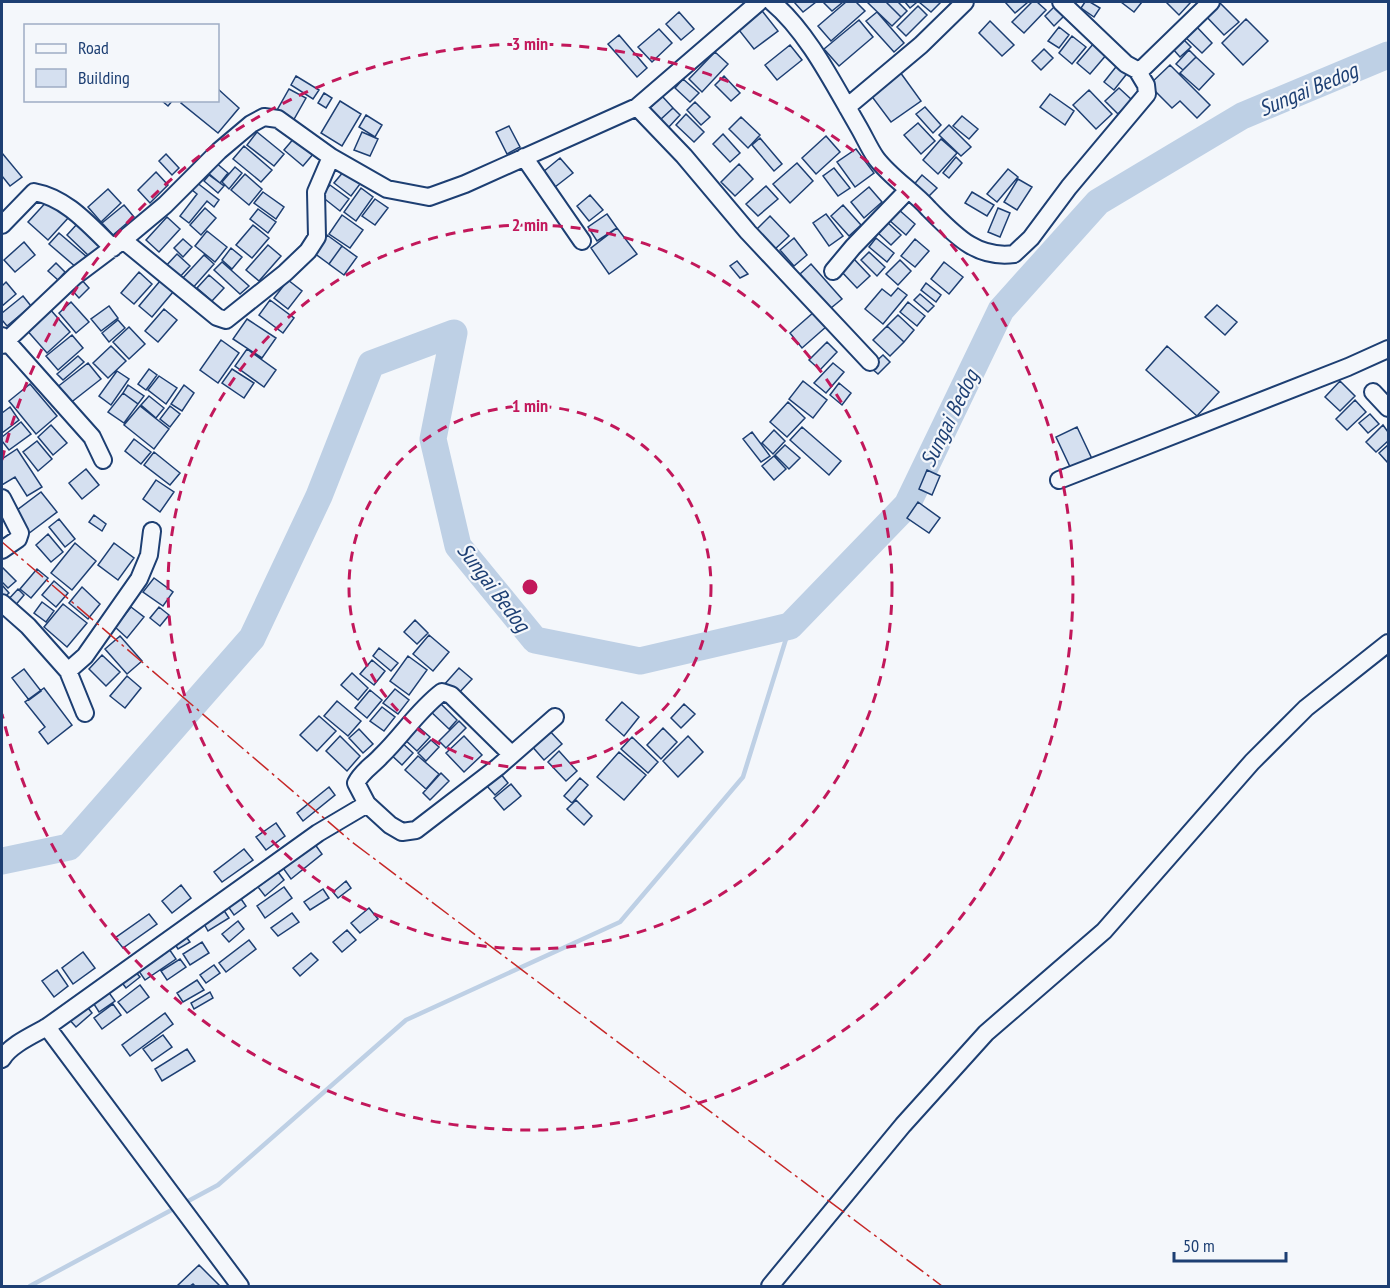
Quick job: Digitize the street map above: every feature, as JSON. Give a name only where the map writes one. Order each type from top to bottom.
[{"type":"street","points":[[104,460],[92,437],[3,340],[75,276],[165,205],[219,151],[251,124],[264,117],[278,119],[331,157],[387,189],[429,196],[465,184],[637,107],[759,2]]},
{"type":"street","points":[[772,2],[782,10],[814,52],[877,158],[907,190],[977,250],[988,254],[1014,254],[1031,238],[1147,94],[1146,85],[1137,70],[1126,64],[1061,2]]},
{"type":"street","points":[[847,107],[921,45],[965,2]]},
{"type":"street","points":[[1137,70],[1141,70],[1210,2]]},
{"type":"street","points":[[637,107],[684,156],[747,232],[870,362]]},
{"type":"street","points":[[2,225],[34,192],[49,195],[66,204],[217,317],[225,320],[285,273],[308,251],[317,237],[316,192],[331,157]]},
{"type":"street","points":[[525,157],[582,241]]},
{"type":"street","points":[[833,271],[907,190]]},
{"type":"street","points":[[1059,480],[1389,349]]},
{"type":"street","points":[[1373,392],[1389,408]]},
{"type":"street","points":[[2,498],[20,533],[18,539],[2,550]]},
{"type":"street","points":[[68,671],[85,656],[139,579],[149,555],[152,531]]},
{"type":"street","points":[[2,603],[28,626],[68,671],[85,713]]},
{"type":"street","points":[[770,1287],[903,1125],[986,1033],[1104,931],[1252,762],[1306,708],[1389,643]]},
{"type":"street","points":[[512,754],[451,695],[442,692],[422,710],[381,757],[360,774],[356,783],[367,804],[396,829],[402,832],[416,830],[498,767],[555,717]]},
{"type":"street","points":[[2,1059],[8,1052],[318,833],[367,804]]},
{"type":"street","points":[[47,1026],[240,1287]]},
{"type":"building","points":[[794,2],[816,2],[803,12]]},
{"type":"building","points":[[823,2],[843,2],[832,11]]},
{"type":"building","points":[[846,2],[856,2],[865,11],[831,41],[818,26]]},
{"type":"building","points":[[867,2],[886,2],[901,17],[892,26]]},
{"type":"building","points":[[886,2],[898,2],[907,11],[901,17]]},
{"type":"building","points":[[905,2],[915,2],[916,3],[910,8]]},
{"type":"building","points":[[919,2],[941,2],[931,12]]},
{"type":"building","points":[[1005,2],[1028,2],[1015,13]]},
{"type":"building","points":[[1032,2],[1037,2],[1046,10],[1024,33],[1012,22]]},
{"type":"building","points":[[1085,2],[1090,2],[1100,8],[1094,17],[1081,8]]},
{"type":"building","points":[[1121,2],[1142,2],[1134,12]]},
{"type":"building","points":[[1166,2],[1191,2],[1179,15]]},
{"type":"building","points":[[1213,2],[1219,2],[1239,22],[1224,35],[1202,12]]},
{"type":"building","points":[[1057,4],[1066,14],[1054,26],[1045,16]]},
{"type":"building","points":[[918,6],[927,15],[906,36],[897,27]]},
{"type":"building","points":[[759,7],[778,31],[754,49],[735,25]]},
{"type":"building","points":[[679,12],[694,29],[681,40],[666,24]]},
{"type":"building","points":[[877,12],[904,43],[894,52],[866,21]]},
{"type":"building","points":[[1246,19],[1268,41],[1243,65],[1222,43]]},
{"type":"building","points":[[859,20],[873,37],[839,66],[824,49]]},
{"type":"building","points":[[990,21],[1014,45],[1002,56],[979,33]]},
{"type":"building","points":[[1195,25],[1212,43],[1202,53],[1184,36]]},
{"type":"building","points":[[1059,27],[1069,35],[1059,48],[1048,41]]},
{"type":"building","points":[[659,29],[672,43],[652,62],[638,47]]},
{"type":"building","points":[[619,35],[647,68],[637,77],[608,44]]},
{"type":"building","points":[[1072,36],[1086,47],[1072,64],[1059,53]]},
{"type":"building","points":[[1184,40],[1191,47],[1180,57],[1173,49]]},
{"type":"building","points":[[1094,43],[1107,54],[1090,74],[1077,63]]},
{"type":"building","points":[[790,45],[802,60],[777,80],[765,65]]},
{"type":"building","points":[[1044,49],[1053,58],[1041,70],[1032,61]]},
{"type":"building","points":[[1189,50],[1196,57],[1183,70],[1176,64]]},
{"type":"building","points":[[715,52],[728,64],[702,92],[689,79]]},
{"type":"building","points":[[1196,57],[1214,74],[1199,90],[1180,73]]},
{"type":"building","points":[[1119,63],[1129,71],[1114,90],[1104,82]]},
{"type":"building","points":[[1170,65],[1210,105],[1197,118],[1180,101],[1172,108],[1149,85]]},
{"type":"building","points":[[900,72],[921,101],[891,122],[870,94]]},
{"type":"building","points":[[296,76],[319,90],[313,99],[291,85]]},
{"type":"building","points":[[724,76],[740,93],[731,101],[715,85]]},
{"type":"building","points":[[683,79],[699,93],[690,102],[675,88]]},
{"type":"building","points":[[1119,88],[1132,100],[1118,114],[1105,101]]},
{"type":"building","points":[[289,89],[306,98],[293,121],[276,112]]},
{"type":"building","points":[[219,90],[239,108],[218,133],[181,103],[219,102]]},
{"type":"building","points":[[1089,90],[1112,114],[1096,129],[1073,105]]},
{"type":"building","points":[[324,93],[332,98],[326,108],[318,103]]},
{"type":"building","points":[[1050,94],[1074,111],[1065,125],[1040,107]]},
{"type":"building","points":[[662,96],[673,108],[660,120],[649,109]]},
{"type":"building","points":[[340,101],[361,114],[342,146],[321,133]]},
{"type":"building","points":[[695,102],[710,117],[701,125],[687,110]]},
{"type":"building","points":[[925,107],[941,125],[933,133],[916,114]]},
{"type":"building","points":[[673,108],[680,115],[668,128],[660,120]]},
{"type":"building","points":[[686,114],[704,132],[694,142],[676,125]]},
{"type":"building","points":[[366,115],[382,125],[375,137],[359,127]]},
{"type":"building","points":[[962,116],[978,129],[969,139],[953,126]]},
{"type":"building","points":[[741,117],[760,135],[748,148],[729,129]]},
{"type":"building","points":[[918,123],[935,141],[921,154],[904,135]]},
{"type":"building","points":[[949,125],[971,147],[961,156],[939,135]]},
{"type":"building","points":[[509,126],[520,147],[507,154],[496,132]]},
{"type":"building","points":[[257,132],[284,154],[274,166],[247,145]]},
{"type":"building","points":[[362,132],[378,139],[370,156],[354,150]]},
{"type":"building","points":[[723,134],[740,153],[730,162],[713,144]]},
{"type":"building","points":[[826,136],[840,152],[816,174],[802,158]]},
{"type":"building","points":[[295,137],[314,153],[303,166],[284,150]]},
{"type":"building","points":[[760,138],[782,164],[774,171],[752,145]]},
{"type":"building","points":[[941,139],[957,153],[938,174],[923,160]]},
{"type":"building","points":[[244,146],[272,170],[261,182],[233,159]]},
{"type":"building","points":[[856,149],[874,173],[855,187],[837,162]]},
{"type":"building","points":[[2,153],[22,177],[10,186],[2,176]]},
{"type":"building","points":[[166,154],[179,168],[172,175],[159,161]]},
{"type":"building","points":[[956,157],[962,163],[949,178],[943,173]]},
{"type":"building","points":[[560,158],[573,173],[555,187],[543,172]]},
{"type":"building","points":[[215,162],[228,173],[220,183],[207,172]]},
{"type":"building","points":[[797,163],[813,181],[790,203],[773,184]]},
{"type":"building","points":[[739,164],[753,179],[735,196],[721,182]]},
{"type":"building","points":[[235,167],[242,173],[229,189],[222,182]]},
{"type":"building","points":[[834,168],[850,188],[838,196],[823,176]]},
{"type":"building","points":[[1008,169],[1018,177],[997,202],[987,194]]},
{"type":"building","points":[[344,171],[360,184],[351,196],[334,183]]},
{"type":"building","points":[[156,172],[168,185],[150,203],[138,190]]},
{"type":"building","points":[[245,174],[262,189],[249,205],[231,190]]},
{"type":"building","points":[[209,175],[224,186],[218,193],[204,181]]},
{"type":"building","points":[[922,175],[937,188],[925,200],[911,188]]},
{"type":"building","points":[[1018,179],[1032,187],[1017,210],[1004,202]]},
{"type":"building","points":[[196,182],[219,200],[214,207],[207,201],[189,223],[180,216],[197,194],[191,189]]},
{"type":"building","points":[[330,185],[349,199],[340,211],[321,196]]},
{"type":"building","points":[[766,186],[778,199],[758,216],[746,204]]},
{"type":"building","points":[[869,187],[882,202],[864,218],[851,202]]},
{"type":"building","points":[[361,188],[373,197],[356,221],[344,212]]},
{"type":"building","points":[[108,189],[121,203],[101,222],[88,207]]},
{"type":"building","points":[[263,192],[284,207],[276,219],[254,203]]},
{"type":"building","points":[[972,192],[994,205],[987,216],[965,203]]},
{"type":"building","points":[[590,195],[603,210],[589,221],[577,206]]},
{"type":"building","points":[[49,199],[69,217],[48,240],[28,222]]},
{"type":"building","points":[[375,199],[388,208],[375,225],[362,216]]},
{"type":"building","points":[[124,205],[134,217],[113,235],[102,223]]},
{"type":"building","points":[[843,205],[861,225],[849,236],[831,216]]},
{"type":"building","points":[[205,208],[216,218],[201,235],[190,225]]},
{"type":"building","points":[[998,208],[1010,213],[1000,237],[988,232]]},
{"type":"building","points":[[258,209],[276,222],[268,233],[250,219]]},
{"type":"building","points":[[898,209],[915,224],[906,235],[889,220]]},
{"type":"building","points":[[607,214],[617,228],[597,241],[588,227]]},
{"type":"building","points":[[826,214],[843,236],[829,246],[813,223]]},
{"type":"building","points":[[342,215],[363,230],[350,248],[329,234]]},
{"type":"building","points":[[770,216],[789,236],[774,250],[755,231]]},
{"type":"building","points":[[167,217],[180,229],[159,252],[146,240]]},
{"type":"building","points":[[887,222],[901,235],[891,245],[877,232]]},
{"type":"building","points":[[78,223],[101,245],[90,257],[67,235]]},
{"type":"building","points":[[253,225],[269,238],[252,258],[236,245]]},
{"type":"building","points":[[617,228],[637,254],[609,274],[591,248]]},
{"type":"building","points":[[207,231],[227,247],[215,262],[195,246]]},
{"type":"building","points":[[59,233],[87,257],[77,268],[49,244]]},
{"type":"building","points":[[327,235],[342,246],[329,264],[314,253]]},
{"type":"building","points":[[794,238],[807,255],[794,266],[780,250]]},
{"type":"building","points":[[876,238],[894,253],[887,262],[869,247]]},
{"type":"building","points":[[183,239],[192,247],[183,257],[174,248]]},
{"type":"building","points":[[915,239],[929,251],[915,267],[901,256]]},
{"type":"building","points":[[24,242],[35,255],[15,272],[4,260]]},
{"type":"building","points":[[268,245],[281,256],[259,281],[246,270]]},
{"type":"building","points":[[342,246],[357,257],[344,275],[329,264]]},
{"type":"building","points":[[231,248],[242,257],[232,269],[222,260]]},
{"type":"building","points":[[869,252],[885,267],[877,276],[861,260]]},
{"type":"building","points":[[177,254],[190,266],[177,280],[164,268]]},
{"type":"building","points":[[204,255],[214,264],[191,290],[181,280]]},
{"type":"building","points":[[853,258],[870,276],[857,288],[840,270]]},
{"type":"building","points":[[900,260],[911,271],[898,285],[886,274]]},
{"type":"building","points":[[737,261],[748,274],[740,278],[730,266]]},
{"type":"building","points":[[222,262],[249,286],[240,294],[214,270]]},
{"type":"building","points":[[944,262],[963,277],[949,294],[931,279]]},
{"type":"building","points":[[56,263],[65,272],[58,280],[48,271]]},
{"type":"building","points":[[811,264],[842,299],[831,308],[800,274]]},
{"type":"building","points":[[139,272],[152,284],[134,304],[121,293]]},
{"type":"building","points":[[209,275],[224,288],[212,301],[197,288]]},
{"type":"building","points":[[80,278],[89,288],[79,298],[70,288]]},
{"type":"building","points":[[288,280],[302,291],[288,309],[274,298]]},
{"type":"building","points":[[160,281],[173,292],[152,317],[139,306]]},
{"type":"building","points":[[6,282],[16,294],[2,306],[2,286]]},
{"type":"building","points":[[926,283],[941,295],[936,302],[921,290]]},
{"type":"building","points":[[898,288],[907,295],[883,324],[865,309],[882,289],[891,296]]},
{"type":"building","points":[[920,294],[934,306],[928,312],[914,300]]},
{"type":"building","points":[[23,296],[31,306],[7,326],[2,320],[2,313]]},
{"type":"building","points":[[270,300],[294,318],[283,333],[259,315]]},
{"type":"building","points":[[71,302],[89,322],[76,333],[59,313]]},
{"type":"building","points":[[908,302],[925,316],[917,326],[900,312]]},
{"type":"building","points":[[1217,305],[1237,322],[1225,335],[1205,317]]},
{"type":"building","points":[[109,306],[118,318],[101,331],[91,319]]},
{"type":"building","points":[[49,308],[70,332],[47,353],[25,328]]},
{"type":"building","points":[[164,309],[177,320],[158,342],[145,331]]},
{"type":"building","points":[[814,312],[827,326],[802,348],[790,333]]},
{"type":"building","points":[[898,315],[914,330],[904,342],[887,326]]},
{"type":"building","points":[[247,319],[276,338],[262,358],[233,339]]},
{"type":"building","points":[[118,320],[125,328],[109,342],[102,333]]},
{"type":"building","points":[[887,326],[904,342],[890,356],[873,340]]},
{"type":"building","points":[[129,327],[145,344],[129,359],[113,342]]},
{"type":"building","points":[[72,335],[83,348],[58,370],[46,356]]},
{"type":"building","points":[[221,340],[239,353],[218,383],[200,370]]},
{"type":"building","points":[[827,342],[837,352],[820,370],[809,360]]},
{"type":"building","points":[[111,346],[126,361],[108,378],[93,363]]},
{"type":"building","points":[[1167,346],[1219,392],[1197,416],[1146,370]]},
{"type":"building","points":[[247,349],[276,370],[264,387],[235,366]]},
{"type":"building","points":[[883,355],[890,362],[878,374],[870,367]]},
{"type":"building","points":[[78,356],[84,362],[63,380],[57,374]]},
{"type":"building","points":[[88,363],[101,379],[69,404],[56,388]]},
{"type":"building","points":[[833,363],[844,372],[826,393],[814,383]]},
{"type":"building","points":[[149,369],[157,375],[146,390],[138,384]]},
{"type":"building","points":[[232,369],[254,383],[244,398],[222,383]]},
{"type":"building","points":[[117,371],[129,379],[111,405],[99,396]]},
{"type":"building","points":[[159,376],[177,388],[166,404],[148,390]]},
{"type":"building","points":[[803,381],[827,400],[813,418],[789,399]]},
{"type":"building","points":[[1340,381],[1355,396],[1340,411],[1325,397]]},
{"type":"building","points":[[839,383],[851,393],[842,405],[830,395]]},
{"type":"building","points":[[30,384],[57,416],[36,434],[9,401]]},
{"type":"building","points":[[128,385],[144,396],[138,404],[123,393]]},
{"type":"building","points":[[184,385],[194,393],[182,411],[171,404]]},
{"type":"building","points":[[123,393],[138,404],[124,423],[108,412]]},
{"type":"building","points":[[149,396],[164,408],[156,418],[141,405]]},
{"type":"building","points":[[1355,400],[1366,412],[1347,430],[1336,419]]},
{"type":"building","points":[[788,402],[805,418],[787,437],[770,422]]},
{"type":"building","points":[[140,406],[169,429],[154,449],[124,425]]},
{"type":"building","points":[[170,406],[180,414],[170,427],[160,419]]},
{"type":"building","points":[[10,407],[19,420],[2,433],[2,413]]},
{"type":"building","points":[[1370,414],[1379,424],[1368,433],[1359,423]]},
{"type":"building","points":[[21,422],[31,434],[9,450],[2,441],[2,437]]},
{"type":"building","points":[[51,425],[67,443],[53,455],[38,437]]},
{"type":"building","points":[[1383,425],[1388,432],[1388,441],[1376,452],[1366,442]]},
{"type":"building","points":[[802,427],[841,461],[829,475],[790,440]]},
{"type":"building","points":[[1077,427],[1093,461],[1072,471],[1056,437]]},
{"type":"building","points":[[774,430],[785,441],[773,454],[762,443]]},
{"type":"building","points":[[752,432],[770,456],[761,462],[743,439]]},
{"type":"building","points":[[134,439],[151,452],[141,464],[125,451]]},
{"type":"building","points":[[37,441],[52,459],[38,471],[23,452]]},
{"type":"building","points":[[785,445],[800,458],[789,469],[775,455]]},
{"type":"building","points":[[1388,445],[1388,463],[1379,453]]},
{"type":"building","points":[[17,449],[42,487],[27,496],[15,477],[2,485],[2,459]]},
{"type":"building","points":[[154,452],[180,473],[170,485],[144,465]]},
{"type":"building","points":[[774,456],[786,469],[774,480],[762,466]]},
{"type":"building","points":[[86,469],[99,485],[82,499],[69,483]]},
{"type":"building","points":[[927,470],[940,476],[932,495],[919,489]]},
{"type":"building","points":[[156,480],[174,492],[160,512],[143,499]]},
{"type":"building","points":[[41,492],[57,512],[28,534],[13,513]]},
{"type":"building","points":[[918,502],[940,518],[929,533],[907,518]]},
{"type":"building","points":[[94,515],[106,524],[102,531],[89,522]]},
{"type":"building","points":[[59,519],[75,539],[65,547],[49,527]]},
{"type":"building","points":[[48,534],[63,552],[51,562],[36,545]]},
{"type":"building","points":[[75,543],[96,561],[72,590],[51,573]]},
{"type":"building","points":[[114,543],[134,558],[118,580],[98,565]]},
{"type":"building","points":[[2,567],[16,581],[8,588],[2,582]]},
{"type":"building","points":[[37,569],[48,578],[31,598],[20,589]]},
{"type":"building","points":[[154,578],[173,592],[163,606],[143,592]]},
{"type":"building","points":[[54,581],[68,593],[56,607],[42,595]]},
{"type":"building","points":[[2,585],[9,593],[2,599]]},
{"type":"building","points":[[82,587],[100,604],[88,619],[69,603]]},
{"type":"building","points":[[18,589],[24,595],[14,607],[7,601]]},
{"type":"building","points":[[42,602],[54,611],[46,622],[34,613]]},
{"type":"building","points":[[63,604],[87,623],[67,647],[44,627]]},
{"type":"building","points":[[131,607],[144,617],[127,638],[115,627]]},
{"type":"building","points":[[159,607],[169,615],[160,626],[150,618]]},
{"type":"building","points":[[415,620],[428,633],[417,644],[404,632]]},
{"type":"building","points":[[429,635],[449,652],[433,671],[413,654]]},
{"type":"building","points":[[120,636],[142,661],[127,674],[105,649]]},
{"type":"building","points":[[379,648],[398,663],[391,671],[373,656]]},
{"type":"building","points":[[102,655],[120,672],[106,686],[89,669]]},
{"type":"building","points":[[408,656],[427,670],[409,695],[390,681]]},
{"type":"building","points":[[372,660],[385,671],[374,685],[360,674]]},
{"type":"building","points":[[459,668],[472,679],[455,697],[443,686]]},
{"type":"building","points":[[24,669],[41,691],[29,700],[12,678]]},
{"type":"building","points":[[352,673],[368,688],[358,700],[341,685]]},
{"type":"building","points":[[127,676],[141,688],[125,708],[110,696]]},
{"type":"building","points":[[44,688],[72,725],[48,744],[39,732],[45,727],[25,702]]},
{"type":"building","points":[[395,689],[409,700],[398,714],[383,703]]},
{"type":"building","points":[[370,690],[382,700],[367,718],[355,708]]},
{"type":"building","points":[[437,700],[457,720],[449,729],[428,709]]},
{"type":"building","points":[[337,701],[361,721],[348,736],[324,716]]},
{"type":"building","points":[[622,702],[639,717],[624,736],[606,720]]},
{"type":"building","points":[[684,704],[695,714],[681,728],[671,718]]},
{"type":"building","points":[[382,707],[395,717],[384,731],[370,721]]},
{"type":"building","points":[[319,716],[336,731],[317,751],[300,735]]},
{"type":"building","points":[[459,721],[466,728],[446,748],[439,741]]},
{"type":"building","points":[[414,723],[430,737],[417,751],[402,737]]},
{"type":"building","points":[[547,728],[562,744],[544,760],[530,744]]},
{"type":"building","points":[[663,728],[677,742],[661,759],[647,745]]},
{"type":"building","points":[[359,729],[373,744],[363,753],[349,738]]},
{"type":"building","points":[[340,736],[360,756],[347,771],[326,751]]},
{"type":"building","points":[[464,736],[482,755],[464,772],[446,753]]},
{"type":"building","points":[[688,736],[703,752],[678,777],[663,761]]},
{"type":"building","points":[[632,737],[658,762],[648,773],[621,749]]},
{"type":"building","points":[[399,740],[413,753],[402,765],[388,752]]},
{"type":"building","points":[[431,740],[439,747],[426,761],[418,753]]},
{"type":"building","points":[[559,751],[577,771],[566,781],[548,762]]},
{"type":"building","points":[[619,752],[646,775],[624,800],[597,777]]},
{"type":"building","points":[[418,756],[439,774],[426,789],[405,770]]},
{"type":"building","points":[[441,773],[449,781],[430,800],[423,793]]},
{"type":"building","points":[[500,773],[508,783],[495,795],[486,785]]},
{"type":"building","points":[[580,778],[588,785],[572,803],[564,796]]},
{"type":"building","points":[[511,784],[521,796],[504,810],[494,798]]},
{"type":"building","points":[[329,787],[335,795],[303,821],[297,813]]},
{"type":"building","points":[[576,800],[592,816],[584,825],[567,809]]},
{"type":"building","points":[[276,823],[285,836],[266,850],[256,837]]},
{"type":"building","points":[[314,843],[322,854],[291,879],[283,868]]},
{"type":"building","points":[[244,849],[253,860],[222,882],[214,872]]},
{"type":"building","points":[[278,872],[284,880],[265,896],[258,887]]},
{"type":"building","points":[[346,881],[351,888],[338,898],[333,892]]},
{"type":"building","points":[[181,885],[191,898],[172,913],[162,901]]},
{"type":"building","points":[[284,887],[292,898],[265,918],[257,906]]},
{"type":"building","points":[[323,889],[329,898],[310,910],[304,902]]},
{"type":"building","points":[[239,896],[246,906],[234,915],[227,905]]},
{"type":"building","points":[[369,908],[378,919],[360,933],[351,923]]},
{"type":"building","points":[[223,909],[229,918],[208,931],[203,922]]},
{"type":"building","points":[[292,913],[299,922],[278,936],[271,928]]},
{"type":"building","points":[[149,914],[157,924],[123,948],[115,938]]},
{"type":"building","points":[[238,921],[244,929],[229,942],[222,934]]},
{"type":"building","points":[[347,930],[356,940],[342,952],[333,942]]},
{"type":"building","points":[[184,934],[190,942],[178,949],[173,941]]},
{"type":"building","points":[[249,940],[256,949],[226,972],[219,963]]},
{"type":"building","points":[[202,942],[209,953],[190,965],[183,954]]},
{"type":"building","points":[[167,946],[176,959],[145,980],[136,967]]},
{"type":"building","points":[[83,952],[95,968],[73,984],[62,968]]},
{"type":"building","points":[[311,953],[318,960],[300,976],[293,968]]},
{"type":"building","points":[[180,959],[186,967],[167,980],[161,971]]},
{"type":"building","points":[[214,965],[220,973],[206,983],[200,975]]},
{"type":"building","points":[[133,969],[140,977],[126,988],[120,980]]},
{"type":"building","points":[[57,970],[68,986],[54,997],[42,981]]},
{"type":"building","points":[[197,980],[204,990],[183,1002],[177,993]]},
{"type":"building","points":[[140,985],[149,997],[127,1013],[118,1002]]},
{"type":"building","points":[[105,987],[115,1001],[99,1012],[90,998]]},
{"type":"building","points":[[210,992],[213,998],[194,1009],[191,1003]]},
{"type":"building","points":[[85,1004],[92,1013],[76,1027],[68,1018]]},
{"type":"building","points":[[113,1004],[121,1015],[102,1029],[94,1018]]},
{"type":"building","points":[[165,1013],[173,1024],[130,1056],[122,1045]]},
{"type":"building","points":[[163,1035],[172,1047],[152,1061],[143,1049]]},
{"type":"building","points":[[187,1049],[195,1061],[162,1081],[155,1069]]},
{"type":"building","points":[[199,1265],[220,1286],[195,1286],[193,1284],[177,1286]]},
{"type":"waterway","name":"Sungai Bedog","points":[[2,861],[69,847],[252,638],[319,496],[371,364],[454,333],[433,439],[458,546],[535,640],[640,661],[790,626],[907,505],[1001,310],[1098,202],[1242,116],[1388,55]]},
{"type":"waterway","points":[[30,1286],[218,1185],[406,1020],[620,922],[743,777],[790,626]]},
{"type":"power","points":[[2,542],[352,842],[942,1286]]}]
